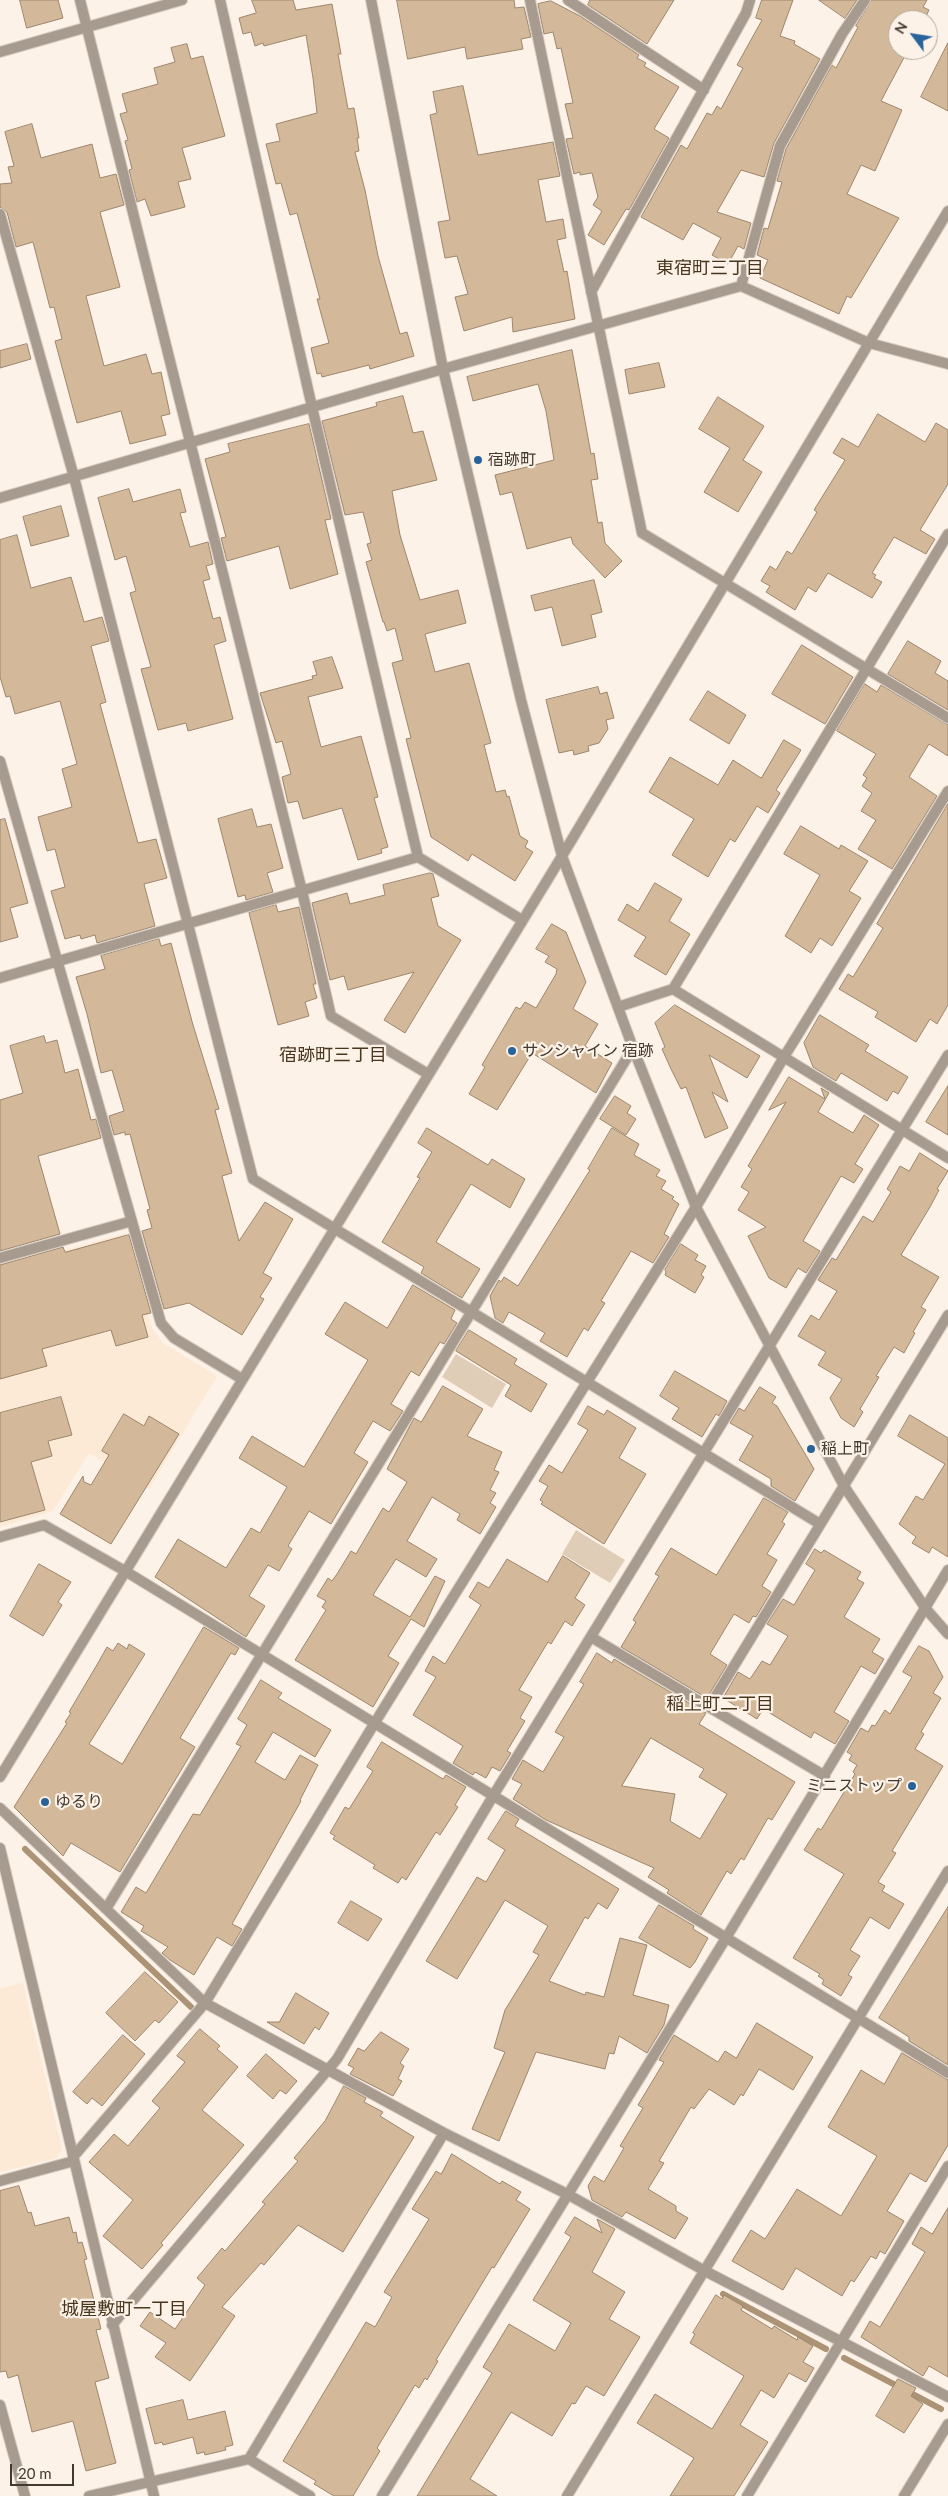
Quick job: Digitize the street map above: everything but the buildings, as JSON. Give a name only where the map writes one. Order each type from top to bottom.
[{"type":"street","points":[[80,0],[302,890],[331,1016],[428,1074]]},
{"type":"street","points":[[0,52],[182,0]]},
{"type":"street","points":[[220,0],[312,407],[418,857],[522,920]]},
{"type":"street","points":[[371,0],[442,369],[521,700],[562,856],[633,1048],[696,1207],[844,1486],[926,1609],[948,1634]]},
{"type":"street","points":[[530,0],[642,533],[948,718]]},
{"type":"street","points":[[568,0],[704,90]]},
{"type":"street","points":[[591,292],[746,13],[750,0]]},
{"type":"street","points":[[741,286],[780,146],[842,34],[865,0]]},
{"type":"street","points":[[0,1777],[334,1226],[562,856],[948,211]]},
{"type":"street","points":[[0,214],[74,477],[253,1179],[334,1226],[820,1524]]},
{"type":"street","points":[[0,498],[442,369],[741,286],[869,343],[948,364]]},
{"type":"street","points":[[618,1007],[673,989],[948,534]]},
{"type":"street","points":[[0,761],[160,1323],[174,1338],[242,1379]]},
{"type":"street","points":[[0,2181],[73,2159],[205,2003],[374,1724],[696,1207],[784,1057],[948,792]]},
{"type":"street","points":[[0,978],[418,857]]},
{"type":"street","points":[[673,989],[948,1158]]},
{"type":"street","points":[[106,1909],[633,1048]]},
{"type":"street","points":[[112,2325],[338,2059],[494,1796],[948,1055]]},
{"type":"street","points":[[0,1258],[132,1221]]},
{"type":"street","points":[[709,1707],[948,1315]]},
{"type":"street","points":[[0,1537],[44,1525],[125,1571],[948,2073]]},
{"type":"street","points":[[382,2496],[726,1938],[948,1572]]},
{"type":"street","points":[[591,1637],[825,1776]]},
{"type":"street","points":[[0,1808],[205,2003],[444,2132],[567,2194],[705,2271],[948,2397]]},
{"type":"street","points":[[0,1848],[154,2496]]},
{"type":"street","points":[[567,2496],[948,1871]]},
{"type":"street","points":[[249,2459],[444,2132]]},
{"type":"street","points":[[748,2496],[948,2166]]},
{"type":"street","points":[[0,2405],[25,2496]]},
{"type":"street","points":[[904,2496],[948,2424]]},
{"type":"street","points":[[89,2496],[249,2459],[310,2496]]},
{"type":"shaded area","points":[[126,1233],[151,1326],[163,1343],[217,1376],[149,1489],[89,1453],[53,1511],[0,1527],[0,1268]]},
{"type":"shaded area","points":[[456,1354],[506,1384],[492,1408],[442,1377]]},
{"type":"shaded area","points":[[576,1530],[625,1560],[610,1583],[562,1554]]},
{"type":"shaded area","points":[[23,1983],[62,2149],[57,2158],[0,2172],[0,1988]]},
{"type":"waterway","points":[[25,1849],[191,2007]]},
{"type":"waterway","points":[[723,2294],[826,2349]]},
{"type":"waterway","points":[[844,2358],[941,2409]]},
{"type":"place","name":"宿跡町","points":[[478,460]]},
{"type":"place","name":"サンシャイン 宿跡","points":[[512,1051]]},
{"type":"place","name":"稲上町","points":[[811,1449]]},
{"type":"place","name":"ミニストップ","points":[[912,1786]]},
{"type":"place","name":"ゆるり","points":[[45,1802]]},
{"type":"district","name":"東宿町三丁目","points":[[710,268]]},
{"type":"district","name":"宿跡町三丁目","points":[[333,1055]]},
{"type":"district","name":"稲上町二丁目","points":[[720,1704]]},
{"type":"district","name":"城屋敷町一丁目","points":[[124,2309]]}]
